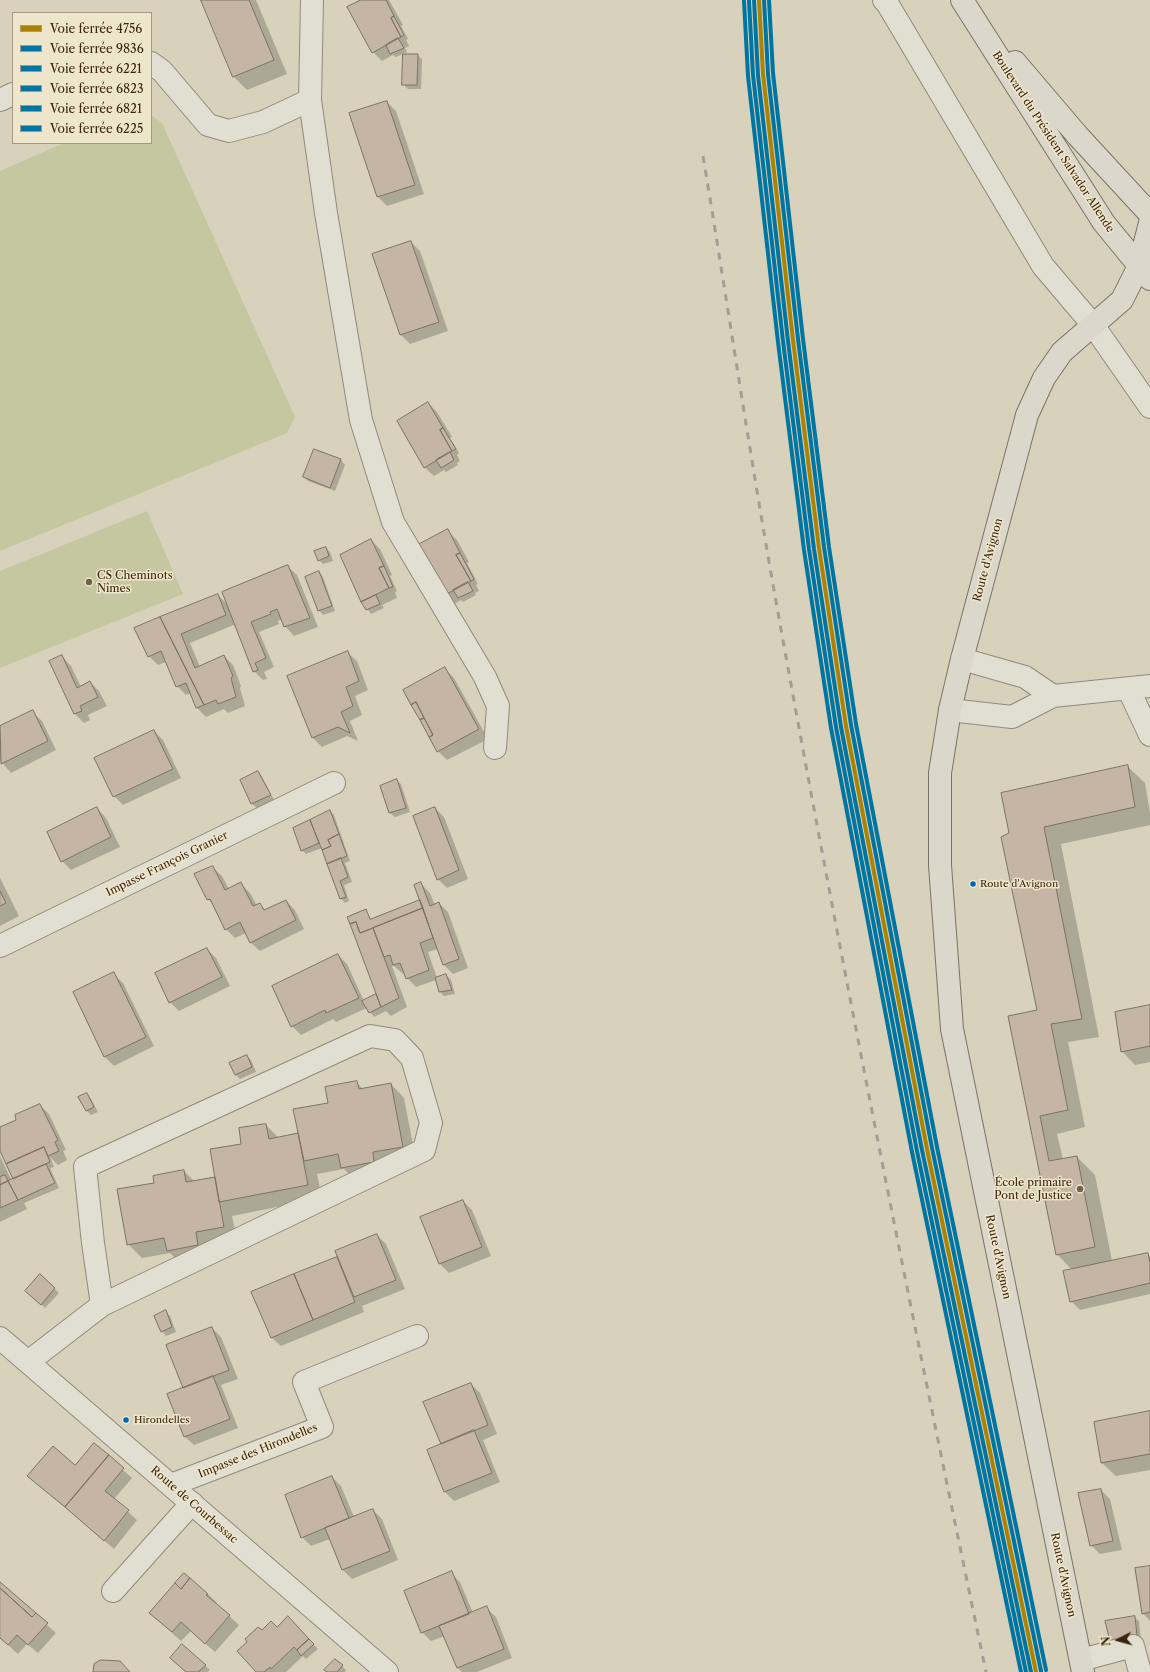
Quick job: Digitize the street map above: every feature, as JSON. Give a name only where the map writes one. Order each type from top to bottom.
[{"type":"main road","name":"Boulevard du Président Salvador Allende","points":[[962,0],[1078,136],[1150,214]]},
{"type":"main road","name":"Boulevard du Président Salvador Allende","points":[[962,0],[1104,223],[1145,273]]},
{"type":"main road","name":"Route d'Avignon","points":[[1082,1666],[952,1029],[940,865],[940,781],[950,710],[1026,415],[1044,378],[1062,352],[1122,300],[1145,273],[1150,223]]},
{"type":"street","points":[[312,0],[310,100],[326,213],[361,420],[393,522],[485,677],[498,706],[495,748]]},
{"type":"street","points":[[886,1],[1043,266],[1093,325],[1150,407]]},
{"type":"street","points":[[152,64],[162,71],[208,125],[229,131],[263,122],[310,100]]},
{"type":"street","points":[[0,100],[12,94]]},
{"type":"street","points":[[962,659],[1025,677],[1053,696]]},
{"type":"street","points":[[950,710],[1012,717],[1053,696],[1140,688],[1150,735]]},
{"type":"street","name":"Impasse François Granier","points":[[0,946],[334,783]]},
{"type":"street","points":[[28,1362],[102,1305],[424,1150],[431,1123],[412,1058],[395,1040],[370,1036],[85,1167],[93,1243],[102,1305]]},
{"type":"street","name":"Impasse des Hirondelles","points":[[171,1485],[322,1427],[304,1382],[417,1336]]},
{"type":"street","name":"Route de Courbessac","points":[[0,1338],[387,1672]]},
{"type":"street","points":[[113,1591],[192,1503]]},
{"type":"street","points":[[1082,1666],[1133,1646],[1140,1672]]},
{"type":"green space","points":[[152,116],[162,123],[295,417],[287,433],[0,551],[0,171],[62,144],[152,144]]},
{"type":"green space","name":"CS Cheminots Nîmes","points":[[147,511],[183,594],[0,668],[0,571]]},
{"type":"building","points":[[201,0],[249,0],[274,60],[233,77]]},
{"type":"building","points":[[361,0],[386,0],[394,16],[391,18],[401,37],[372,53],[347,7]]},
{"type":"building","points":[[394,16],[404,35],[401,37],[391,18]]},
{"type":"building","points":[[398,38],[404,48],[390,54],[386,45]]},
{"type":"building","points":[[403,54],[418,54],[417,85],[402,85]]},
{"type":"building","points":[[387,101],[415,185],[377,197],[349,113]]},
{"type":"building","points":[[411,241],[439,322],[400,335],[372,254]]},
{"type":"building","points":[[428,402],[443,428],[440,430],[452,451],[424,468],[397,421]]},
{"type":"building","points":[[443,428],[456,449],[452,451],[440,430]]},
{"type":"building","points":[[314,449],[341,459],[330,488],[303,477]]},
{"type":"building","points":[[450,452],[454,460],[441,468],[436,460]]},
{"type":"building","points":[[448,529],[460,553],[456,555],[471,581],[441,597],[414,547]]},
{"type":"building","points":[[371,539],[384,566],[379,568],[389,588],[361,602],[340,555]]},
{"type":"building","points":[[326,547],[329,556],[318,561],[314,551]]},
{"type":"building","points":[[460,553],[474,579],[471,581],[456,555]]},
{"type":"building","points":[[288,565],[310,618],[284,627],[277,609],[270,612],[271,614],[251,622],[266,658],[255,663],[258,670],[253,672],[222,592]]},
{"type":"building","points":[[384,566],[393,587],[389,588],[379,568]]},
{"type":"building","points":[[319,571],[332,606],[318,611],[305,577]]},
{"type":"building","points":[[468,582],[473,591],[458,598],[453,590]]},
{"type":"building","points":[[218,594],[226,615],[181,634],[195,668],[224,655],[233,676],[231,678],[236,697],[218,704],[216,700],[204,705],[160,617]]},
{"type":"building","points":[[376,595],[380,604],[366,610],[361,602]]},
{"type":"building","points":[[160,617],[204,705],[196,708],[186,683],[176,687],[161,651],[148,657],[134,628]]},
{"type":"building","points":[[348,651],[359,681],[346,687],[353,706],[341,712],[350,733],[338,727],[312,738],[287,676]]},
{"type":"building","points":[[62,655],[77,688],[90,681],[98,697],[80,706],[82,711],[74,714],[49,661]]},
{"type":"building","points":[[445,667],[479,729],[437,752],[429,737],[433,735],[416,702],[411,705],[403,690]]},
{"type":"building","points":[[416,702],[424,718],[420,720],[411,705]]},
{"type":"building","points":[[33,710],[48,741],[1,764],[0,726]]},
{"type":"building","points":[[424,718],[433,735],[429,737],[420,720]]},
{"type":"building","points":[[154,730],[173,769],[113,797],[94,758]]},
{"type":"building","points":[[1128,765],[1135,807],[1044,827],[1082,1019],[1051,1024],[1068,1110],[1040,1116],[1049,1161],[1077,1156],[1095,1247],[1056,1255],[1008,1016],[1037,1010],[1001,837],[1009,833],[1001,793]]},
{"type":"building","points":[[258,771],[271,795],[251,804],[240,780]]},
{"type":"building","points":[[397,779],[406,808],[389,813],[380,786]]},
{"type":"building","points":[[97,807],[111,837],[61,862],[47,832]]},
{"type":"building","points":[[435,807],[459,870],[437,880],[413,816]]},
{"type":"building","points":[[330,810],[339,834],[328,840],[331,846],[322,850],[310,820]]},
{"type":"building","points":[[310,820],[319,843],[301,851],[293,828]]},
{"type":"building","points":[[339,834],[347,856],[327,864],[322,850],[331,846],[328,840]]},
{"type":"building","points":[[341,858],[348,877],[340,881],[346,897],[340,899],[327,864]]},
{"type":"building","points":[[213,866],[225,890],[241,882],[253,906],[260,903],[264,910],[286,900],[296,920],[250,943],[240,922],[225,930],[210,899],[207,900],[194,874]]},
{"type":"building","points":[[421,882],[430,906],[439,902],[459,959],[443,965],[414,885]]},
{"type":"building","points":[[0,891],[6,903],[0,906]]},
{"type":"building","points":[[420,900],[423,908],[360,933],[356,922],[350,924],[347,917],[366,909],[370,919]]},
{"type":"building","points":[[423,908],[433,938],[420,943],[429,970],[406,979],[400,963],[393,965],[390,955],[384,957],[373,928]]},
{"type":"building","points":[[356,922],[360,933],[373,928],[399,998],[381,1007],[350,924]]},
{"type":"building","points":[[207,948],[222,977],[169,1003],[155,973]]},
{"type":"building","points":[[338,954],[359,998],[326,1013],[325,1010],[291,1027],[272,986]]},
{"type":"building","points":[[114,972],[146,1037],[104,1057],[73,992]]},
{"type":"building","points":[[446,974],[452,990],[439,992],[435,978]]},
{"type":"building","points":[[376,994],[381,1007],[369,1013],[362,1001]]},
{"type":"building","points":[[1150,1005],[1150,1046],[1121,1052],[1115,1012]]},
{"type":"building","points":[[247,1055],[252,1067],[235,1075],[229,1063]]},
{"type":"building","points":[[357,1081],[359,1089],[391,1083],[403,1147],[373,1152],[374,1162],[341,1168],[338,1154],[304,1161],[293,1109],[328,1103],[325,1087]]},
{"type":"building","points":[[87,1093],[94,1107],[86,1111],[78,1097]]},
{"type":"building","points":[[40,1104],[58,1140],[55,1142],[59,1151],[48,1156],[44,1147],[6,1164],[0,1151],[0,1127],[16,1120],[15,1115]]},
{"type":"building","points":[[266,1124],[269,1139],[298,1133],[308,1185],[219,1202],[210,1149],[241,1144],[239,1128]]},
{"type":"building","points":[[44,1147],[50,1162],[13,1179],[6,1164]]},
{"type":"building","points":[[46,1164],[55,1183],[18,1200],[8,1181]]},
{"type":"building","points":[[184,1170],[186,1182],[215,1177],[224,1227],[196,1232],[198,1245],[167,1251],[164,1238],[127,1245],[117,1189],[154,1183],[153,1176]]},
{"type":"building","points":[[5,1175],[8,1181],[0,1185],[0,1177]]},
{"type":"building","points":[[8,1181],[18,1200],[0,1208],[0,1185]]},
{"type":"building","points":[[463,1200],[482,1247],[439,1264],[420,1217]]},
{"type":"building","points":[[377,1234],[396,1280],[354,1297],[335,1251]]},
{"type":"building","points":[[1148,1253],[1150,1263],[1150,1283],[1070,1302],[1063,1271]]},
{"type":"building","points":[[337,1257],[355,1302],[313,1320],[294,1274]]},
{"type":"building","points":[[40,1274],[55,1288],[41,1305],[25,1291]]},
{"type":"building","points":[[294,1274],[313,1320],[271,1338],[251,1292]]},
{"type":"building","points":[[166,1310],[172,1327],[161,1332],[154,1316]]},
{"type":"building","points":[[212,1327],[229,1370],[183,1388],[166,1345]]},
{"type":"building","points":[[213,1376],[230,1419],[184,1437],[167,1394]]},
{"type":"building","points":[[471,1383],[488,1425],[441,1444],[423,1402]]},
{"type":"building","points":[[1150,1411],[1150,1454],[1101,1463],[1094,1422]]},
{"type":"building","points":[[474,1430],[492,1473],[444,1492],[427,1450]]},
{"type":"building","points":[[94,1443],[109,1455],[65,1507],[27,1476],[53,1446],[75,1465]]},
{"type":"building","points":[[109,1455],[124,1468],[105,1491],[129,1510],[104,1541],[65,1507]]},
{"type":"building","points":[[332,1476],[349,1518],[301,1538],[285,1495]]},
{"type":"building","points":[[1101,1489],[1113,1541],[1090,1546],[1078,1493]]},
{"type":"building","points":[[373,1509],[390,1551],[342,1570],[325,1528]]},
{"type":"building","points":[[1150,1566],[1150,1612],[1142,1614],[1135,1568]]},
{"type":"building","points":[[452,1571],[469,1614],[421,1633],[404,1591]]},
{"type":"building","points":[[184,1573],[190,1578],[181,1589],[175,1583]]},
{"type":"building","points":[[190,1578],[208,1594],[206,1595],[230,1615],[205,1644],[181,1622],[172,1632],[149,1613],[175,1583],[181,1589]]},
{"type":"building","points":[[0,1582],[36,1613],[32,1617],[0,1588]]},
{"type":"building","points":[[0,1588],[32,1617],[36,1613],[48,1623],[28,1645],[17,1635],[8,1645],[0,1638]]},
{"type":"building","points":[[487,1606],[504,1649],[457,1668],[439,1626]]},
{"type":"building","points":[[288,1616],[309,1639],[297,1650],[294,1647],[271,1669],[270,1667],[264,1672],[256,1672],[237,1651],[247,1642],[245,1639],[258,1627],[262,1630],[271,1621],[277,1627]]},
{"type":"building","points":[[1135,1616],[1137,1636],[1110,1641],[1105,1621]]},
{"type":"building","points":[[309,1639],[314,1644],[301,1656],[297,1650]]},
{"type":"building","points":[[182,1644],[206,1665],[198,1672],[186,1672],[170,1658]]},
{"type":"building","points":[[335,1659],[343,1665],[337,1672],[327,1672],[324,1670]]},
{"type":"building","points":[[101,1660],[120,1661],[130,1672],[93,1672],[94,1664]]},
{"type":"railway","points":[[703,156],[777,607],[826,874],[931,1406],[986,1672]]},
{"type":"rail line","name":"9836","points":[[754,0],[758,75],[788,341],[814,549],[841,727],[922,1150],[1031,1672]]},
{"type":"rail line","name":"4756","points":[[759,0],[763,74],[793,340],[819,548],[846,726],[927,1149],[1036,1672]]},
{"type":"rail line","name":"6221","points":[[764,0],[768,74],[798,339],[824,547],[851,725],[932,1148],[1041,1671]]},
{"type":"rail line","name":"6821","points":[[769,0],[773,73],[803,339],[829,547],[856,724],[937,1147],[1046,1670]]},
{"type":"rail line","name":"6225","points":[[744,1],[748,76],[778,342],[804,550],[831,728],[912,1152],[1021,1672]]},
{"type":"rail line","name":"6823","points":[[749,1],[753,75],[783,341],[809,549],[836,727],[917,1151],[1026,1672]]},
{"type":"place","name":"CS Cheminots Nîmes","points":[[89,582]]},
{"type":"place","name":"Route d'Avignon","points":[[973,884]]},
{"type":"place","name":"École primaire Pont de Justice","points":[[1080,1189]]},
{"type":"place","name":"Hirondelles","points":[[126,1420]]}]
